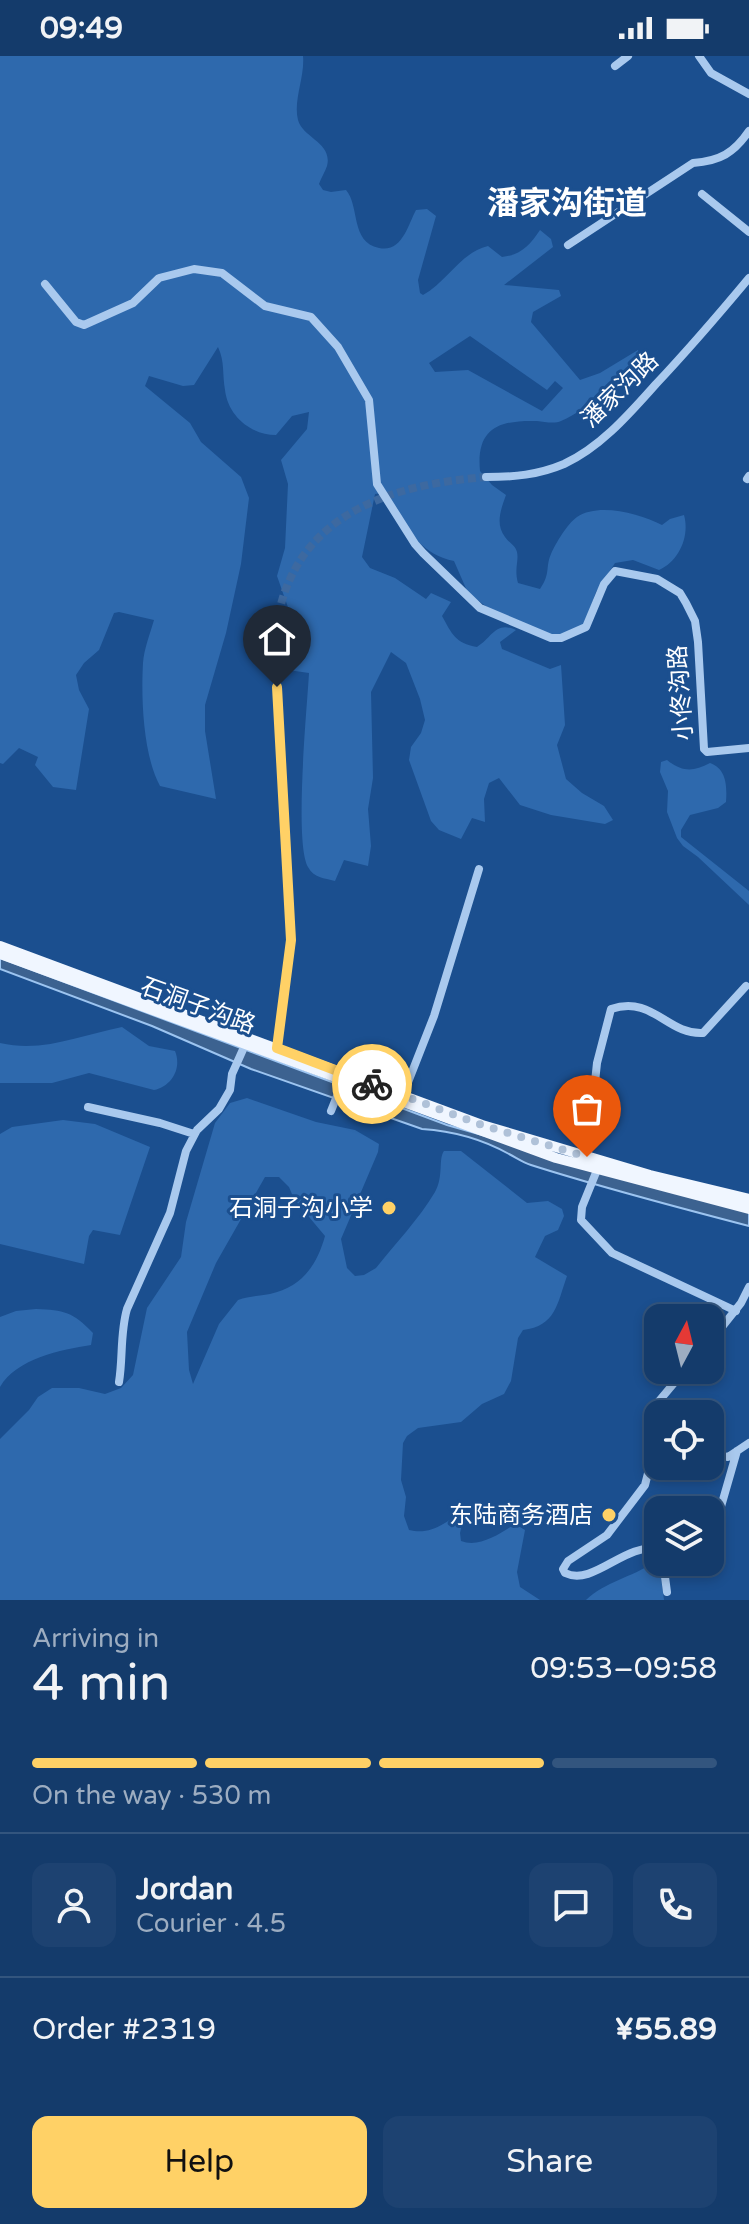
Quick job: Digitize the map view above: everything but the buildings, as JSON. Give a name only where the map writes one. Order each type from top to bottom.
[{"type":"main road","name":"石洞子沟路","points":[[0,946],[482,1125],[587,1157],[749,1199]]},
{"type":"main road","name":"石洞子沟路","points":[[0,954],[491,1136],[597,1170],[749,1209]]},
{"type":"street","points":[[615,66],[628,56]]},
{"type":"street","points":[[699,56],[711,73],[749,94]]},
{"type":"street","points":[[568,245],[693,163],[710,162],[736,150],[749,131]]},
{"type":"street","points":[[702,194],[749,232]]},
{"type":"street","name":"小佟沟路","points":[[45,284],[76,322],[84,325],[133,303],[159,278],[205,269],[222,273],[265,306],[311,317],[338,347],[369,400],[377,484],[423,553],[480,608],[551,638],[561,638],[586,627],[604,584],[615,571],[657,579],[671,586],[680,593],[695,621],[704,749],[707,752],[749,748]]},
{"type":"street","name":"潘家沟路","points":[[486,477],[526,476],[567,463],[586,451],[623,421],[749,278]]},
{"type":"street","points":[[277,687],[291,940],[277,1048]]},
{"type":"street","points":[[403,1095],[434,1016],[479,869]]},
{"type":"street","points":[[587,1157],[597,1063],[611,1009],[622,1006],[653,1010],[682,1031],[703,1033],[746,986]]},
{"type":"street","points":[[119,1382],[123,1362],[123,1323],[127,1309],[170,1213],[186,1151],[194,1134],[219,1109],[230,1090],[232,1074],[244,1046]]},
{"type":"street","points":[[331,1111],[343,1083]]},
{"type":"street","points":[[88,1107],[194,1134]]},
{"type":"street","points":[[597,1170],[582,1207],[581,1220],[612,1253],[736,1311]]},
{"type":"street","points":[[724,1325],[749,1287]]},
{"type":"street","points":[[660,1400],[673,1384]]},
{"type":"street","points":[[724,1456],[728,1457],[749,1443]]},
{"type":"street","points":[[724,1496],[737,1451]]},
{"type":"street","points":[[644,1548],[580,1577],[571,1576],[563,1569],[568,1561],[607,1535],[646,1480]]},
{"type":"street","points":[[665,1576],[667,1592]]},
{"type":"shaded area","points":[[0,56],[303,56],[298,120],[305,132],[326,152],[327,166],[319,184],[323,190],[346,190],[364,239],[379,248],[399,242],[416,210],[427,209],[436,216],[418,280],[420,293],[423,295],[432,289],[478,250],[488,246],[502,257],[515,254],[529,245],[540,230],[551,239],[553,247],[504,285],[559,290],[561,296],[533,312],[531,322],[580,380],[600,373],[638,350],[640,360],[603,394],[572,416],[556,422],[512,422],[493,430],[482,445],[480,471],[506,495],[500,527],[517,552],[518,583],[540,589],[546,579],[551,554],[566,529],[577,517],[596,510],[620,511],[662,525],[684,515],[684,539],[677,554],[666,566],[659,570],[633,560],[615,563],[596,592],[584,625],[567,635],[549,634],[491,610],[468,593],[454,561],[430,552],[421,544],[383,493],[375,494],[362,557],[370,568],[395,578],[426,599],[431,593],[451,602],[442,616],[452,633],[464,643],[477,647],[495,631],[509,628],[516,630],[500,642],[502,649],[550,669],[561,665],[565,725],[557,745],[566,779],[604,806],[613,820],[605,824],[551,815],[520,805],[499,778],[489,783],[484,799],[485,822],[472,818],[461,839],[439,830],[431,821],[409,760],[411,747],[421,733],[425,720],[420,699],[406,663],[391,652],[371,692],[373,778],[368,809],[371,846],[368,866],[344,860],[335,881],[310,871],[302,831],[309,673],[288,670],[284,663],[284,629],[290,613],[277,576],[285,548],[288,484],[281,460],[307,429],[309,412],[292,416],[276,435],[250,428],[236,416],[227,399],[218,347],[194,385],[183,386],[149,376],[145,386],[190,423],[201,442],[241,477],[249,498],[241,564],[226,633],[205,705],[205,731],[216,799],[160,786],[150,759],[143,709],[144,658],[154,620],[119,612],[114,613],[99,650],[76,675],[79,690],[89,709],[76,790],[53,787],[35,765],[38,757],[19,748],[3,764],[0,763]],"holes":[[[470,336],[547,390],[555,381],[563,388],[542,411],[468,370],[435,372],[429,363]]]},
{"type":"shaded area","points":[[667,760],[688,769],[710,763],[723,774],[726,802],[718,808],[690,815],[681,830],[681,837],[749,891],[749,905],[677,838],[667,812],[668,791],[660,772],[661,762]]},
{"type":"shaded area","points":[[0,958],[447,1125],[749,1211],[749,1226],[531,1165],[478,1140],[422,1129],[251,1069],[152,1026],[0,969]]},
{"type":"shaded area","points":[[122,1027],[149,1046],[175,1051],[176,1070],[166,1085],[154,1090],[89,1073],[52,1083],[0,1083],[0,1043],[16,1046],[47,1044]]},
{"type":"shaded area","points":[[247,1098],[316,1122],[355,1130],[379,1144],[341,1239],[347,1268],[355,1276],[376,1268],[422,1212],[438,1186],[444,1151],[461,1151],[527,1203],[548,1201],[562,1209],[564,1216],[558,1230],[545,1236],[535,1257],[567,1276],[549,1319],[534,1328],[523,1330],[518,1338],[511,1381],[504,1394],[482,1404],[461,1422],[418,1428],[403,1443],[401,1480],[406,1497],[404,1516],[409,1530],[432,1529],[466,1508],[461,1541],[482,1541],[515,1524],[525,1530],[517,1572],[520,1587],[540,1600],[0,1600],[0,1439],[38,1397],[52,1388],[79,1388],[105,1394],[121,1388],[133,1375],[147,1308],[181,1257],[186,1222],[215,1123],[230,1103]],"holes":[[[265,1177],[279,1177],[325,1236],[322,1247],[313,1265],[291,1286],[238,1300],[219,1324],[193,1384],[187,1332],[216,1263]]]},
{"type":"shaded area","points":[[63,1120],[95,1124],[150,1147],[120,1235],[93,1230],[84,1264],[0,1244],[0,1134],[12,1127]]},
{"type":"shaded area","points":[[36,1309],[61,1311],[74,1316],[93,1333],[91,1345],[28,1362],[0,1387],[0,1317]]},
{"type":"shaded area","points":[[644,1568],[644,1576],[661,1576],[664,1600],[586,1600],[602,1589]]},
{"type":"tunnel","points":[[277,687],[276,637],[280,608],[292,575],[310,547],[333,525],[359,508],[388,496],[420,487],[486,477]]},
{"type":"way so far","points":[[372,1084],[482,1125],[587,1157]]},
{"type":"place","name":"石洞子沟小学","points":[[389,1208]]},
{"type":"place","name":"东陆商务酒店","points":[[609,1515]]},
{"type":"district","name":"潘家沟街道","points":[[567,204]]},
{"type":"route","points":[[277,687],[285,876],[291,940],[277,1048],[372,1084]]}]
